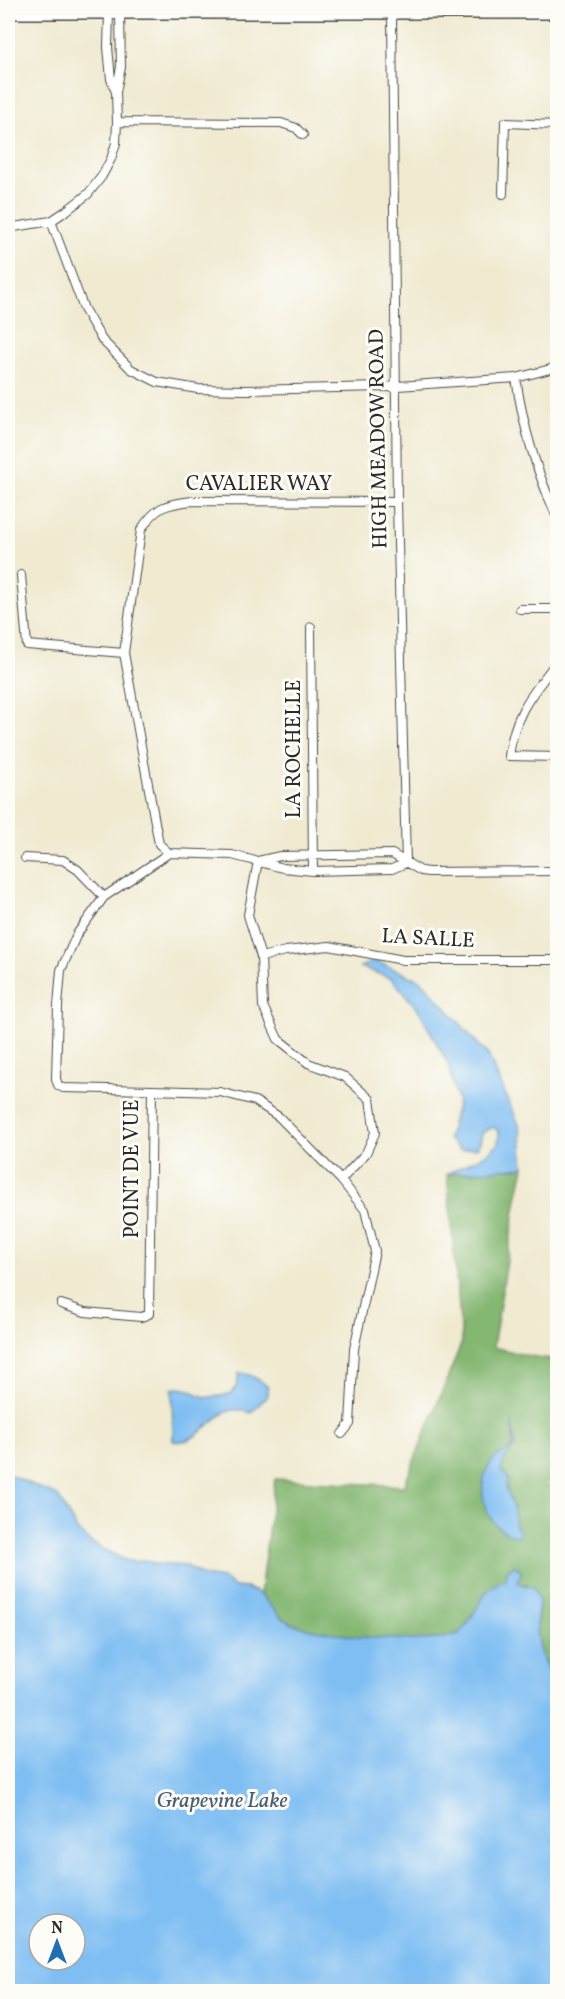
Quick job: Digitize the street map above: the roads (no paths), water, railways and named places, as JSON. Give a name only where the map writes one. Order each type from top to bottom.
[{"type":"street","points":[[8,14],[558,14]]},
{"type":"street","points":[[108,14],[111,79],[116,92]]},
{"type":"street","points":[[8,228],[51,221],[88,194],[102,176],[116,143],[116,92],[121,67],[120,14]]},
{"type":"street","name":"HIGH MEADOW ROAD","points":[[392,14],[397,502],[406,863]]},
{"type":"street","points":[[117,123],[281,123],[296,128],[303,135]]},
{"type":"street","points":[[503,194],[505,123],[558,124]]},
{"type":"street","points":[[51,221],[90,321],[102,340],[131,369],[157,382],[198,389],[383,387],[516,378],[558,367]]},
{"type":"street","points":[[516,378],[520,406],[541,484],[558,519]]},
{"type":"street","name":"CAVALIER WAY","points":[[169,853],[159,844],[124,653],[141,530],[151,515],[168,504],[192,501],[397,502]]},
{"type":"street","points":[[21,574],[27,645],[124,653]]},
{"type":"street","points":[[520,609],[558,609]]},
{"type":"street","name":"LA ROCHELLE","points":[[311,627],[313,871]]},
{"type":"street","points":[[558,660],[524,705],[512,734],[509,756],[558,756]]},
{"type":"street","points":[[169,853],[232,855],[283,868],[313,871],[392,869],[406,863]]},
{"type":"street","name":"POINT DE VUE","points":[[61,1304],[85,1312],[141,1317],[149,1314],[152,1089],[63,1088],[58,1085],[56,1079],[58,1006],[61,970],[82,925],[104,897],[169,853]]},
{"type":"street","points":[[258,861],[280,856],[392,854],[428,872],[558,871]]},
{"type":"street","points":[[25,858],[63,860],[78,870],[104,897]]},
{"type":"street","points":[[258,861],[248,915],[261,957],[263,1006],[278,1039],[308,1063],[345,1077],[370,1099],[375,1133],[366,1153],[341,1180]]},
{"type":"street","name":"LA SALLE","points":[[261,957],[286,951],[329,946],[403,960],[558,960]]},
{"type":"street","points":[[152,1089],[220,1092],[255,1101],[279,1117],[341,1180],[365,1210],[375,1251],[354,1349],[350,1424],[342,1434]]},
{"type":"water","points":[[375,961],[422,981],[488,1055],[520,1127],[524,1167],[447,1174],[488,1153],[498,1144],[499,1132],[493,1127],[482,1133],[479,1147],[460,1150],[448,1139],[458,1102],[448,1064],[418,1009],[392,979],[360,967]]},
{"type":"water","points":[[239,1373],[251,1376],[268,1387],[268,1395],[251,1413],[239,1410],[228,1411],[194,1437],[184,1441],[173,1441],[172,1389],[185,1389],[206,1397],[232,1393],[237,1385]]},
{"type":"water","points":[[512,1420],[515,1446],[505,1458],[501,1471],[507,1476],[506,1487],[514,1511],[515,1526],[520,1532],[519,1536],[507,1533],[490,1517],[483,1495],[483,1483],[492,1461],[498,1455],[511,1449],[513,1445]]},
{"type":"water","name":"Grapevine Lake","points":[[8,1474],[58,1496],[77,1530],[92,1543],[113,1554],[135,1562],[146,1560],[155,1564],[186,1566],[203,1576],[224,1579],[234,1587],[246,1588],[260,1594],[281,1617],[293,1624],[311,1629],[357,1637],[413,1640],[438,1639],[458,1634],[466,1626],[486,1592],[500,1581],[506,1580],[507,1570],[514,1566],[520,1569],[521,1574],[517,1581],[533,1587],[538,1599],[537,1624],[540,1647],[548,1670],[557,1682],[557,1991],[8,1991]]}]
